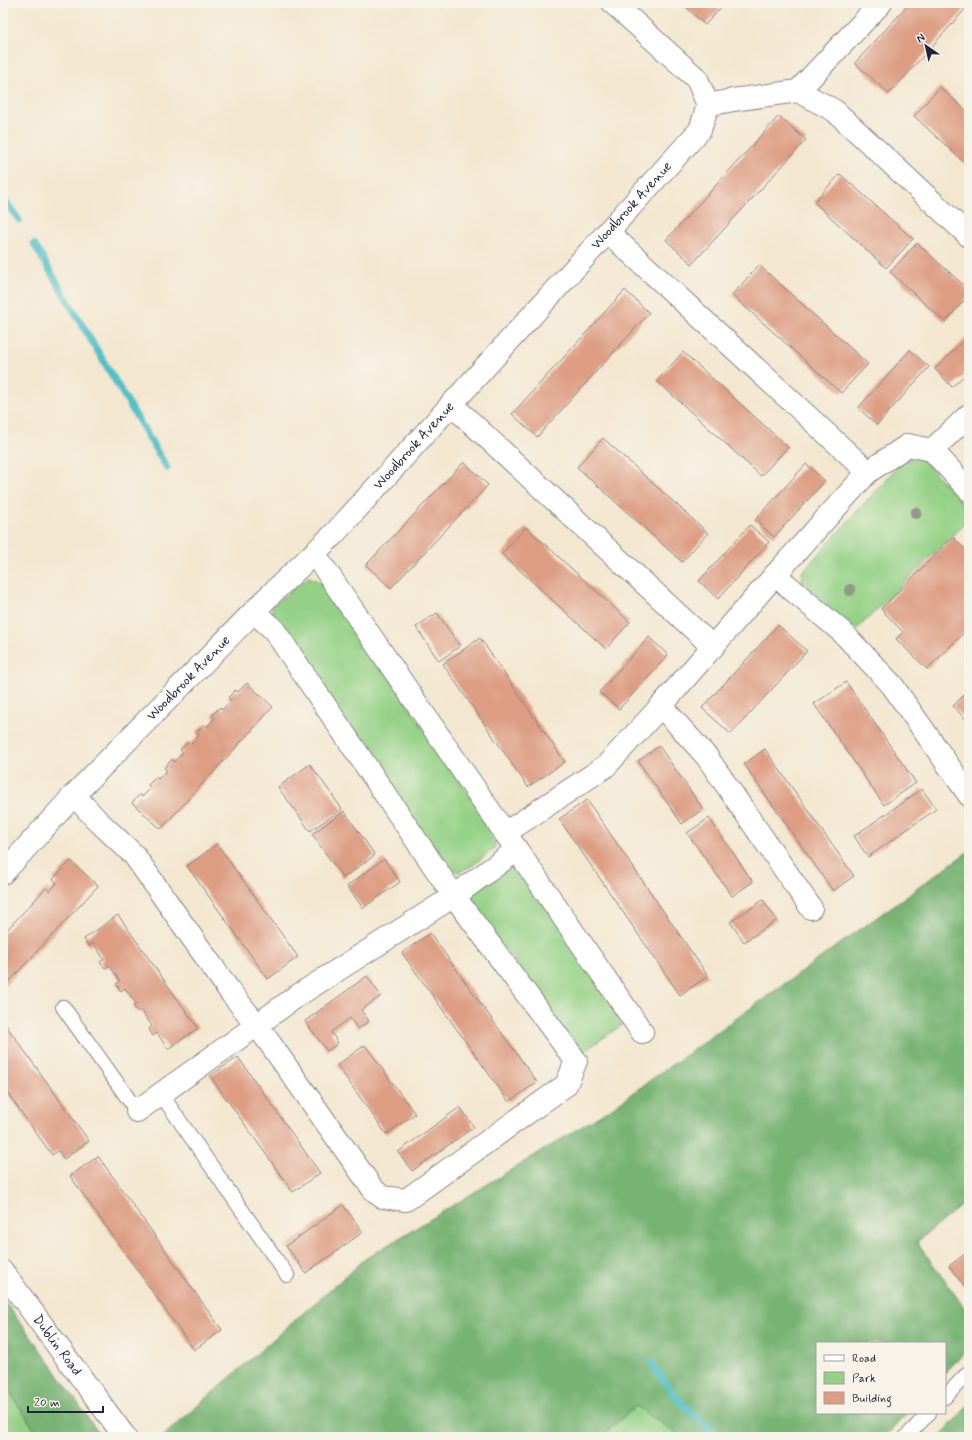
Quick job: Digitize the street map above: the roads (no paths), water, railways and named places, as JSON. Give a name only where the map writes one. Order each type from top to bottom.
[{"type":"street","points":[[613,3],[697,78],[708,105],[798,91],[835,112],[969,236]]},
{"type":"street","points":[[798,91],[881,3]]},
{"type":"street","name":"Woodbrook Avenue","points":[[3,873],[74,795],[269,596],[334,534],[700,130],[708,105]]},
{"type":"street","points":[[608,232],[868,472]]},
{"type":"street","points":[[451,404],[713,647]]},
{"type":"street","points":[[932,450],[969,415]]},
{"type":"street","points":[[137,1111],[297,996],[454,896],[511,842],[606,766],[868,472],[908,445],[932,450],[969,490]]},
{"type":"street","points":[[314,553],[642,1032]]},
{"type":"street","points":[[775,576],[842,632],[892,685],[969,795]]},
{"type":"street","points":[[74,795],[96,819],[134,855],[231,993],[257,1025],[372,1189],[382,1197],[406,1200],[566,1085],[576,1061],[454,896],[274,630],[254,612]]},
{"type":"street","points":[[661,706],[707,757],[811,908]]},
{"type":"street","name":"Dublin Road","points":[[3,1272],[125,1437]]},
{"type":"lane","points":[[63,1007],[137,1111]]},
{"type":"lane","points":[[161,1094],[287,1275]]},
{"type":"lane","points":[[946,1396],[969,1372]]},
{"type":"lane","points":[[906,1437],[929,1414]]},
{"type":"waterway","points":[[3,197],[19,220]]},
{"type":"waterway","points":[[34,244],[167,468]]},
{"type":"waterway","points":[[651,1363],[678,1400],[719,1437]]}]
